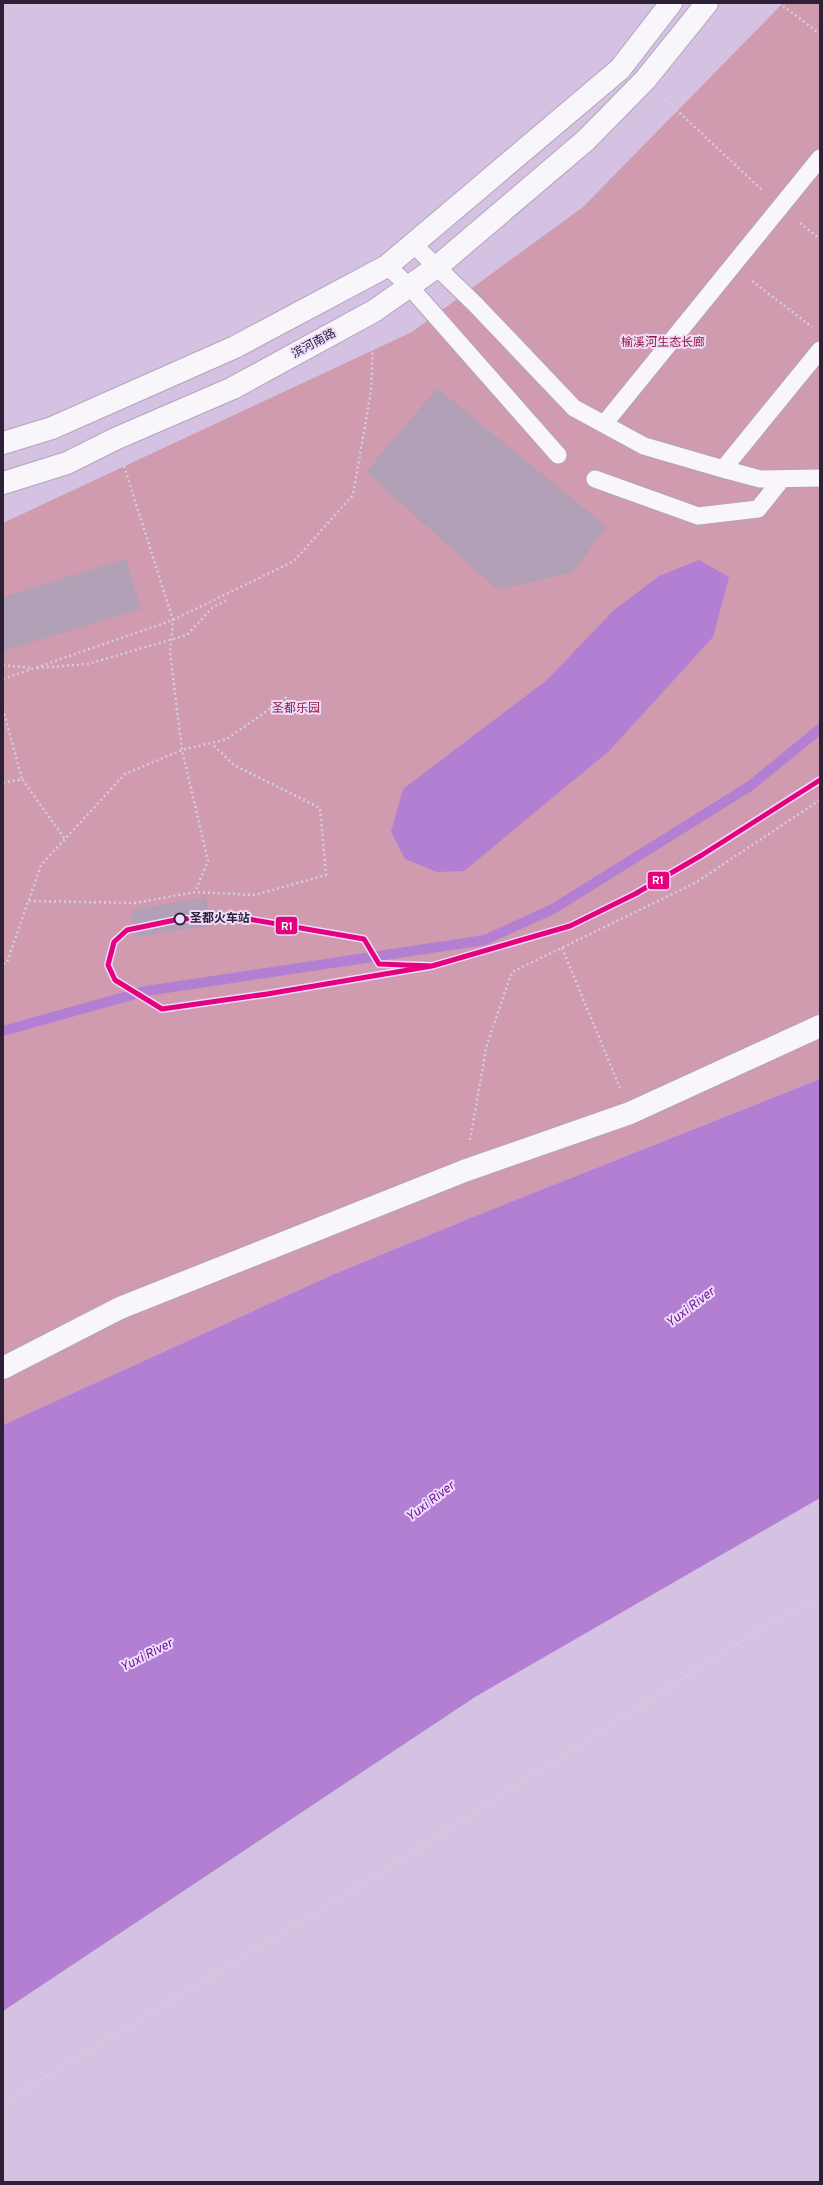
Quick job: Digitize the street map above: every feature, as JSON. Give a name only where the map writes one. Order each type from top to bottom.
[{"type":"main road","points":[[3,443],[52,428],[236,347],[388,266],[620,68],[671,3]]},
{"type":"main road","name":"滨河南路","points":[[3,483],[67,463],[115,439],[233,388],[374,311],[410,287],[438,266],[586,140],[645,80],[707,3]]},
{"type":"main road","points":[[3,1368],[120,1308],[464,1171],[630,1113],[820,1026]]},
{"type":"lane","points":[[604,424],[820,158]]},
{"type":"lane","points":[[414,245],[438,266],[574,408],[644,446],[760,480],[820,478]]},
{"type":"lane","points":[[388,266],[410,287],[558,455]]},
{"type":"lane","points":[[723,469],[820,350]]},
{"type":"lane","points":[[595,479],[698,516],[758,509],[782,479]]},
{"type":"path","points":[[779,3],[820,34]]},
{"type":"path","points":[[645,80],[780,207],[820,239]]},
{"type":"path","points":[[733,266],[814,328]]},
{"type":"path","points":[[3,679],[173,620],[294,561],[353,495],[371,391],[374,311]]},
{"type":"path","points":[[115,439],[173,620],[170,653],[182,750],[208,861],[195,892]]},
{"type":"path","points":[[3,665],[37,668],[88,664],[146,648],[187,635],[212,608],[227,600]]},
{"type":"path","points":[[3,964],[7,962],[41,865],[125,774],[182,750],[212,744],[227,738],[288,696]]},
{"type":"path","points":[[3,709],[22,779],[64,839]]},
{"type":"path","points":[[28,901],[135,903],[195,892],[255,895],[326,875],[320,808],[234,766],[212,744]]},
{"type":"path","points":[[3,783],[22,779]]},
{"type":"path","points":[[464,1171],[487,1044],[512,972],[695,883],[820,800]]},
{"type":"path","points":[[562,948],[630,1113]]},
{"type":"path","points":[[3,2103],[376,1876],[768,1624],[820,1599]]},
{"type":"green space","points":[[783,3],[820,3],[820,1079],[468,1219],[332,1275],[3,1425],[3,523],[412,332],[583,207]]},
{"type":"water","points":[[699,560],[729,577],[713,637],[609,751],[464,871],[437,872],[405,859],[391,832],[403,789],[547,680],[613,611],[659,576]]},
{"type":"water","name":"Yuxi River","points":[[820,1079],[820,1498],[475,1697],[3,2011],[3,1425],[332,1275],[468,1219]]},
{"type":"building","points":[[437,388],[607,527],[573,572],[498,590],[366,472]]},
{"type":"building","points":[[126,559],[141,609],[3,651],[3,597]]},
{"type":"building","points":[[206,897],[212,925],[137,937],[131,910]]},
{"type":"waterway","points":[[3,1031],[146,991],[485,940],[553,909],[750,786],[820,729]]},
{"type":"transit line","name":"R1","points":[[432,966],[379,964],[364,939],[242,918],[180,919],[127,930],[114,942],[108,965],[115,980],[162,1009],[267,994],[432,966],[570,926],[635,894],[702,855],[820,780]]},
{"type":"place","name":"圣都火车站","points":[[180,919]]},
{"type":"park label","name":"榆溪河生态长廊","points":[[663,343]]},
{"type":"park label","name":"圣都乐园","points":[[296,709]]}]
